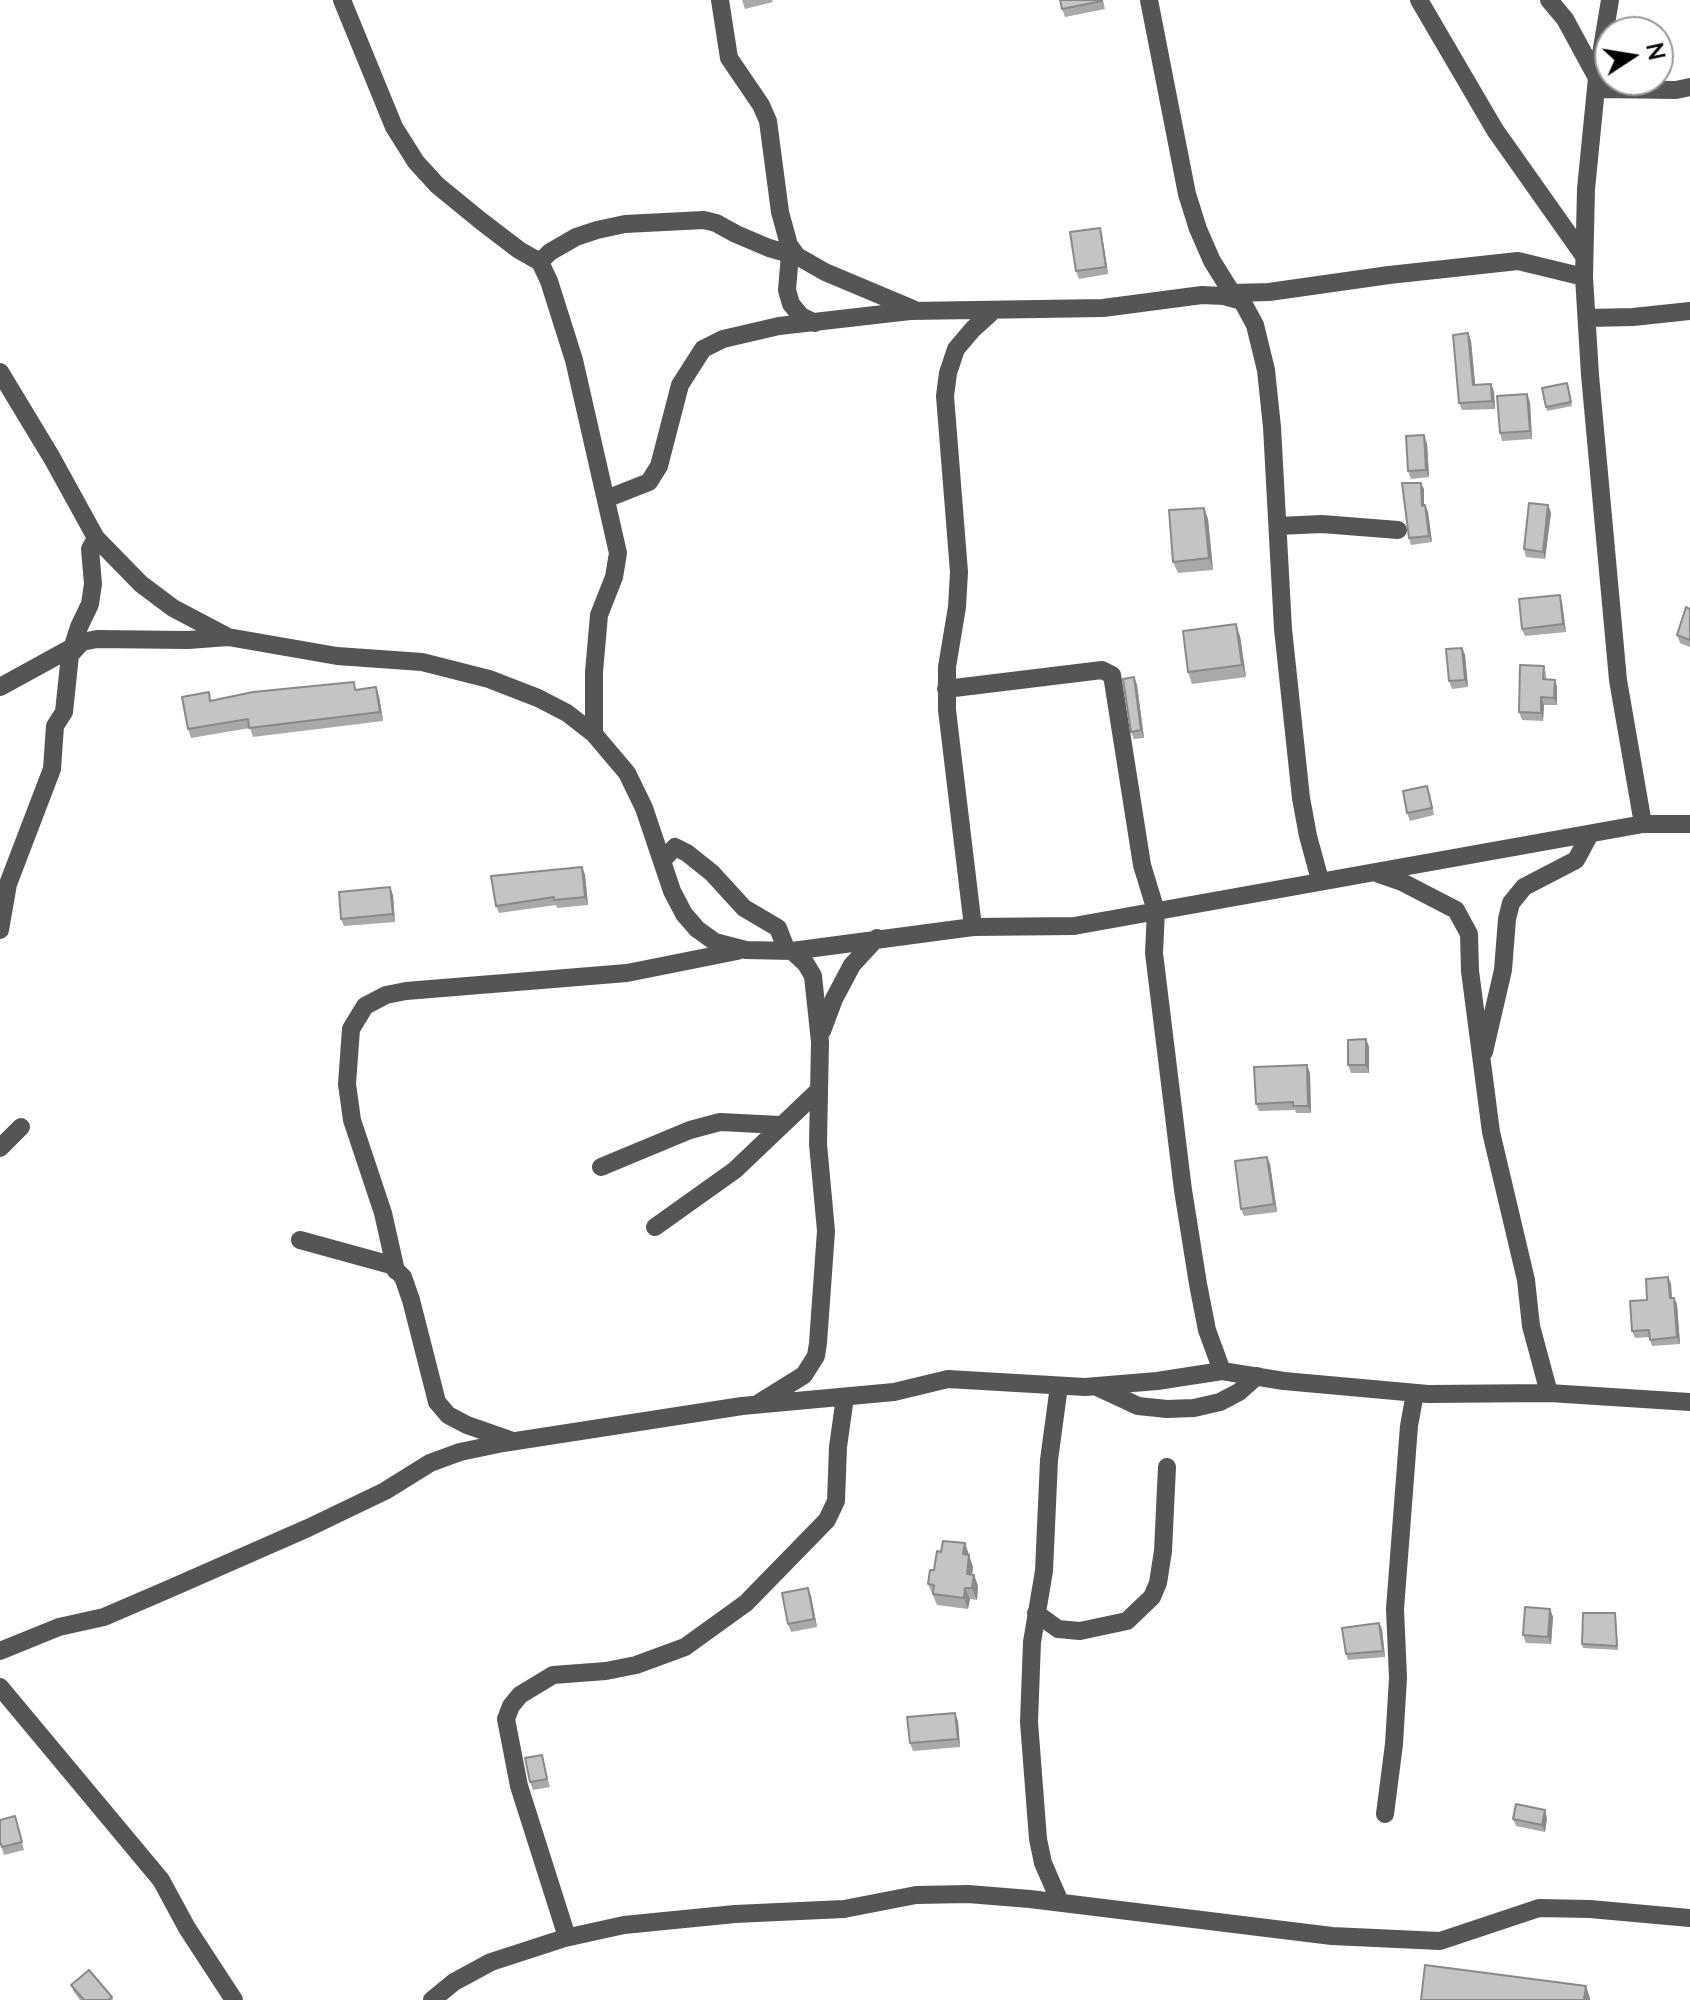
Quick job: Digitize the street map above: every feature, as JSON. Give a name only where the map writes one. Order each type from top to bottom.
[{"type":"street","points":[[342,0],[394,127],[416,162],[437,185],[481,221],[540,262],[549,281],[574,360],[618,561],[599,615],[594,672],[594,734]]},
{"type":"street","points":[[720,0],[729,58],[761,105],[768,121],[782,220],[794,255],[787,290],[791,304],[801,316],[815,323]]},
{"type":"street","points":[[1149,0],[1187,194],[1208,254],[1255,325],[1266,370],[1283,629],[1301,798],[1320,880]]},
{"type":"street","points":[[1419,0],[1495,130],[1584,256]]},
{"type":"street","points":[[1549,0],[1565,19],[1594,78]]},
{"type":"street","points":[[1596,96],[1586,189],[1584,256],[1590,375],[1618,680],[1643,824]]},
{"type":"street","points":[[540,262],[550,252],[576,237],[597,230],[625,224],[704,220],[769,248],[794,255],[825,272],[919,311]]},
{"type":"street","points":[[606,499],[649,482],[659,466],[680,385],[703,349],[745,333],[779,326],[919,311],[1103,308],[1202,295],[1237,297],[1518,261],[1584,277]]},
{"type":"street","points":[[973,927],[948,731],[946,689],[949,643],[957,607],[959,572],[945,396],[956,349],[994,310]]},
{"type":"street","points":[[1588,318],[1690,311]]},
{"type":"street","points":[[0,372],[96,538],[141,584],[173,608],[228,637]]},
{"type":"street","points":[[1278,526],[1322,524],[1398,530]]},
{"type":"street","points":[[0,930],[8,884],[52,769],[55,726],[64,712],[72,651],[90,604],[93,584],[90,549],[96,538]]},
{"type":"street","points":[[0,687],[72,651],[82,642],[97,639],[228,637],[337,656],[422,662],[489,679],[548,703],[594,734],[627,773],[644,808],[672,891],[684,914],[697,929],[715,942],[746,950]]},
{"type":"street","points":[[946,689],[1102,670],[1109,672],[1118,699],[1142,865],[1156,911],[1154,953],[1183,1190],[1207,1330],[1222,1371]]},
{"type":"street","points":[[396,1271],[383,1213],[352,1120],[347,1084],[351,1029],[365,1006],[386,995],[627,973],[746,950],[790,951],[973,927],[1074,926],[1643,824],[1690,824]]},
{"type":"street","points":[[1482,1059],[1503,970],[1511,903],[1524,887],[1576,860],[1590,834]]},
{"type":"street","points":[[662,861],[675,847],[687,853],[712,873],[744,908],[778,928],[790,951],[806,964],[813,976],[820,1037],[818,1144],[826,1231],[816,1356],[804,1375],[757,1405]]},
{"type":"street","points":[[1377,873],[1402,882],[1456,910],[1469,934],[1470,971],[1491,1132],[1526,1280],[1531,1326],[1549,1393]]},
{"type":"street","points":[[820,1037],[834,999],[852,965],[877,938]]},
{"type":"street","points":[[655,1227],[735,1170],[819,1090]]},
{"type":"street","points":[[601,1167],[690,1130],[720,1122],[780,1125]]},
{"type":"street","points":[[0,1148],[21,1127]]},
{"type":"street","points":[[300,1240],[391,1265],[403,1277],[411,1300],[437,1402],[448,1415],[467,1425],[512,1441]]},
{"type":"street","points":[[0,1651],[59,1627],[104,1617],[156,1595],[385,1491],[430,1463],[460,1452],[512,1441],[757,1405],[894,1392],[948,1379],[1095,1386],[1222,1371],[1415,1393],[1549,1393],[1690,1402]]},
{"type":"street","points":[[1095,1386],[1138,1406],[1194,1408],[1220,1402],[1239,1392],[1257,1376]]},
{"type":"street","points":[[1059,1386],[1049,1460],[1044,1571],[1030,1675],[1030,1760],[1043,1863],[1060,1902]]},
{"type":"street","points":[[1385,1814],[1398,1678],[1395,1609],[1409,1426],[1415,1393]]},
{"type":"street","points":[[567,1937],[519,1786],[506,1719],[511,1706],[520,1695],[553,1675],[636,1665],[685,1647],[746,1603],[827,1520],[836,1501],[838,1447],[845,1397]]},
{"type":"street","points":[[1036,1613],[1058,1629],[1080,1631],[1127,1621],[1152,1597],[1158,1583],[1163,1551],[1167,1467]]},
{"type":"street","points":[[0,1687],[161,1880],[187,1928],[234,2000]]},
{"type":"street","points":[[432,2000],[454,1982],[491,1962],[567,1937],[624,1925],[735,1914],[844,1909],[916,1895],[968,1894],[1060,1902],[1332,1936],[1440,1941],[1539,1908],[1690,1918]]},
{"type":"building","points":[[1060,0],[1102,0],[1102,1],[1062,9]]},
{"type":"building","points":[[1100,228],[1106,267],[1076,271],[1070,232]]},
{"type":"building","points":[[1468,333],[1473,385],[1491,384],[1492,401],[1459,403],[1453,335]]},
{"type":"building","points":[[1567,383],[1571,402],[1546,407],[1542,388]]},
{"type":"building","points":[[1527,394],[1530,431],[1500,433],[1497,396]]},
{"type":"building","points":[[1424,435],[1426,470],[1408,471],[1406,436]]},
{"type":"building","points":[[1402,483],[1421,483],[1422,506],[1425,505],[1429,536],[1409,538]]},
{"type":"building","points":[[1529,503],[1548,505],[1543,552],[1524,549]]},
{"type":"building","points":[[1204,508],[1209,558],[1173,562],[1169,510]]},
{"type":"building","points":[[1560,595],[1563,624],[1522,629],[1519,599]]},
{"type":"building","points":[[1686,607],[1690,609],[1690,640],[1677,635]]},
{"type":"building","points":[[1236,624],[1242,665],[1188,672],[1183,631]]},
{"type":"building","points":[[1462,648],[1465,680],[1449,681],[1446,649]]},
{"type":"building","points":[[1520,665],[1544,666],[1543,679],[1555,680],[1554,698],[1541,697],[1541,713],[1519,712]]},
{"type":"building","points":[[1134,677],[1141,730],[1131,732],[1123,679]]},
{"type":"building","points":[[354,682],[355,690],[376,687],[380,712],[249,728],[248,719],[188,729],[182,697],[209,692],[210,701],[253,692]]},
{"type":"building","points":[[1427,786],[1432,808],[1407,813],[1403,791]]},
{"type":"building","points":[[582,867],[585,897],[554,900],[554,897],[496,906],[491,876]]},
{"type":"building","points":[[390,887],[393,914],[341,919],[339,892]]},
{"type":"building","points":[[1366,1039],[1366,1065],[1348,1065],[1348,1040]]},
{"type":"building","points":[[1307,1065],[1308,1106],[1293,1106],[1293,1102],[1256,1104],[1254,1067]]},
{"type":"building","points":[[1267,1157],[1274,1204],[1241,1209],[1235,1161]]},
{"type":"building","points":[[1668,1277],[1670,1298],[1674,1298],[1677,1337],[1650,1340],[1649,1330],[1632,1331],[1630,1301],[1647,1300],[1646,1279]]},
{"type":"building","points":[[943,1541],[965,1543],[963,1554],[969,1555],[967,1574],[974,1575],[972,1588],[965,1588],[964,1598],[933,1594],[934,1585],[928,1584],[930,1570],[934,1570],[937,1551],[941,1552]]},
{"type":"building","points":[[808,1588],[814,1619],[788,1624],[782,1593]]},
{"type":"building","points":[[1525,1607],[1550,1609],[1548,1637],[1523,1635]]},
{"type":"building","points":[[1583,1613],[1615,1613],[1617,1646],[1582,1644]]},
{"type":"building","points":[[1379,1623],[1383,1651],[1346,1654],[1342,1628]]},
{"type":"building","points":[[955,1713],[958,1739],[910,1743],[907,1717]]},
{"type":"building","points":[[542,1755],[547,1779],[530,1782],[525,1758]]},
{"type":"building","points":[[1516,1804],[1545,1810],[1542,1825],[1513,1819]]},
{"type":"building","points":[[15,1816],[22,1842],[2,1847],[0,1820]]},
{"type":"building","points":[[1425,1965],[1586,1986],[1584,2000],[1421,2000]]},
{"type":"building","points":[[89,1970],[112,1997],[108,2000],[84,2000],[71,1985]]}]
